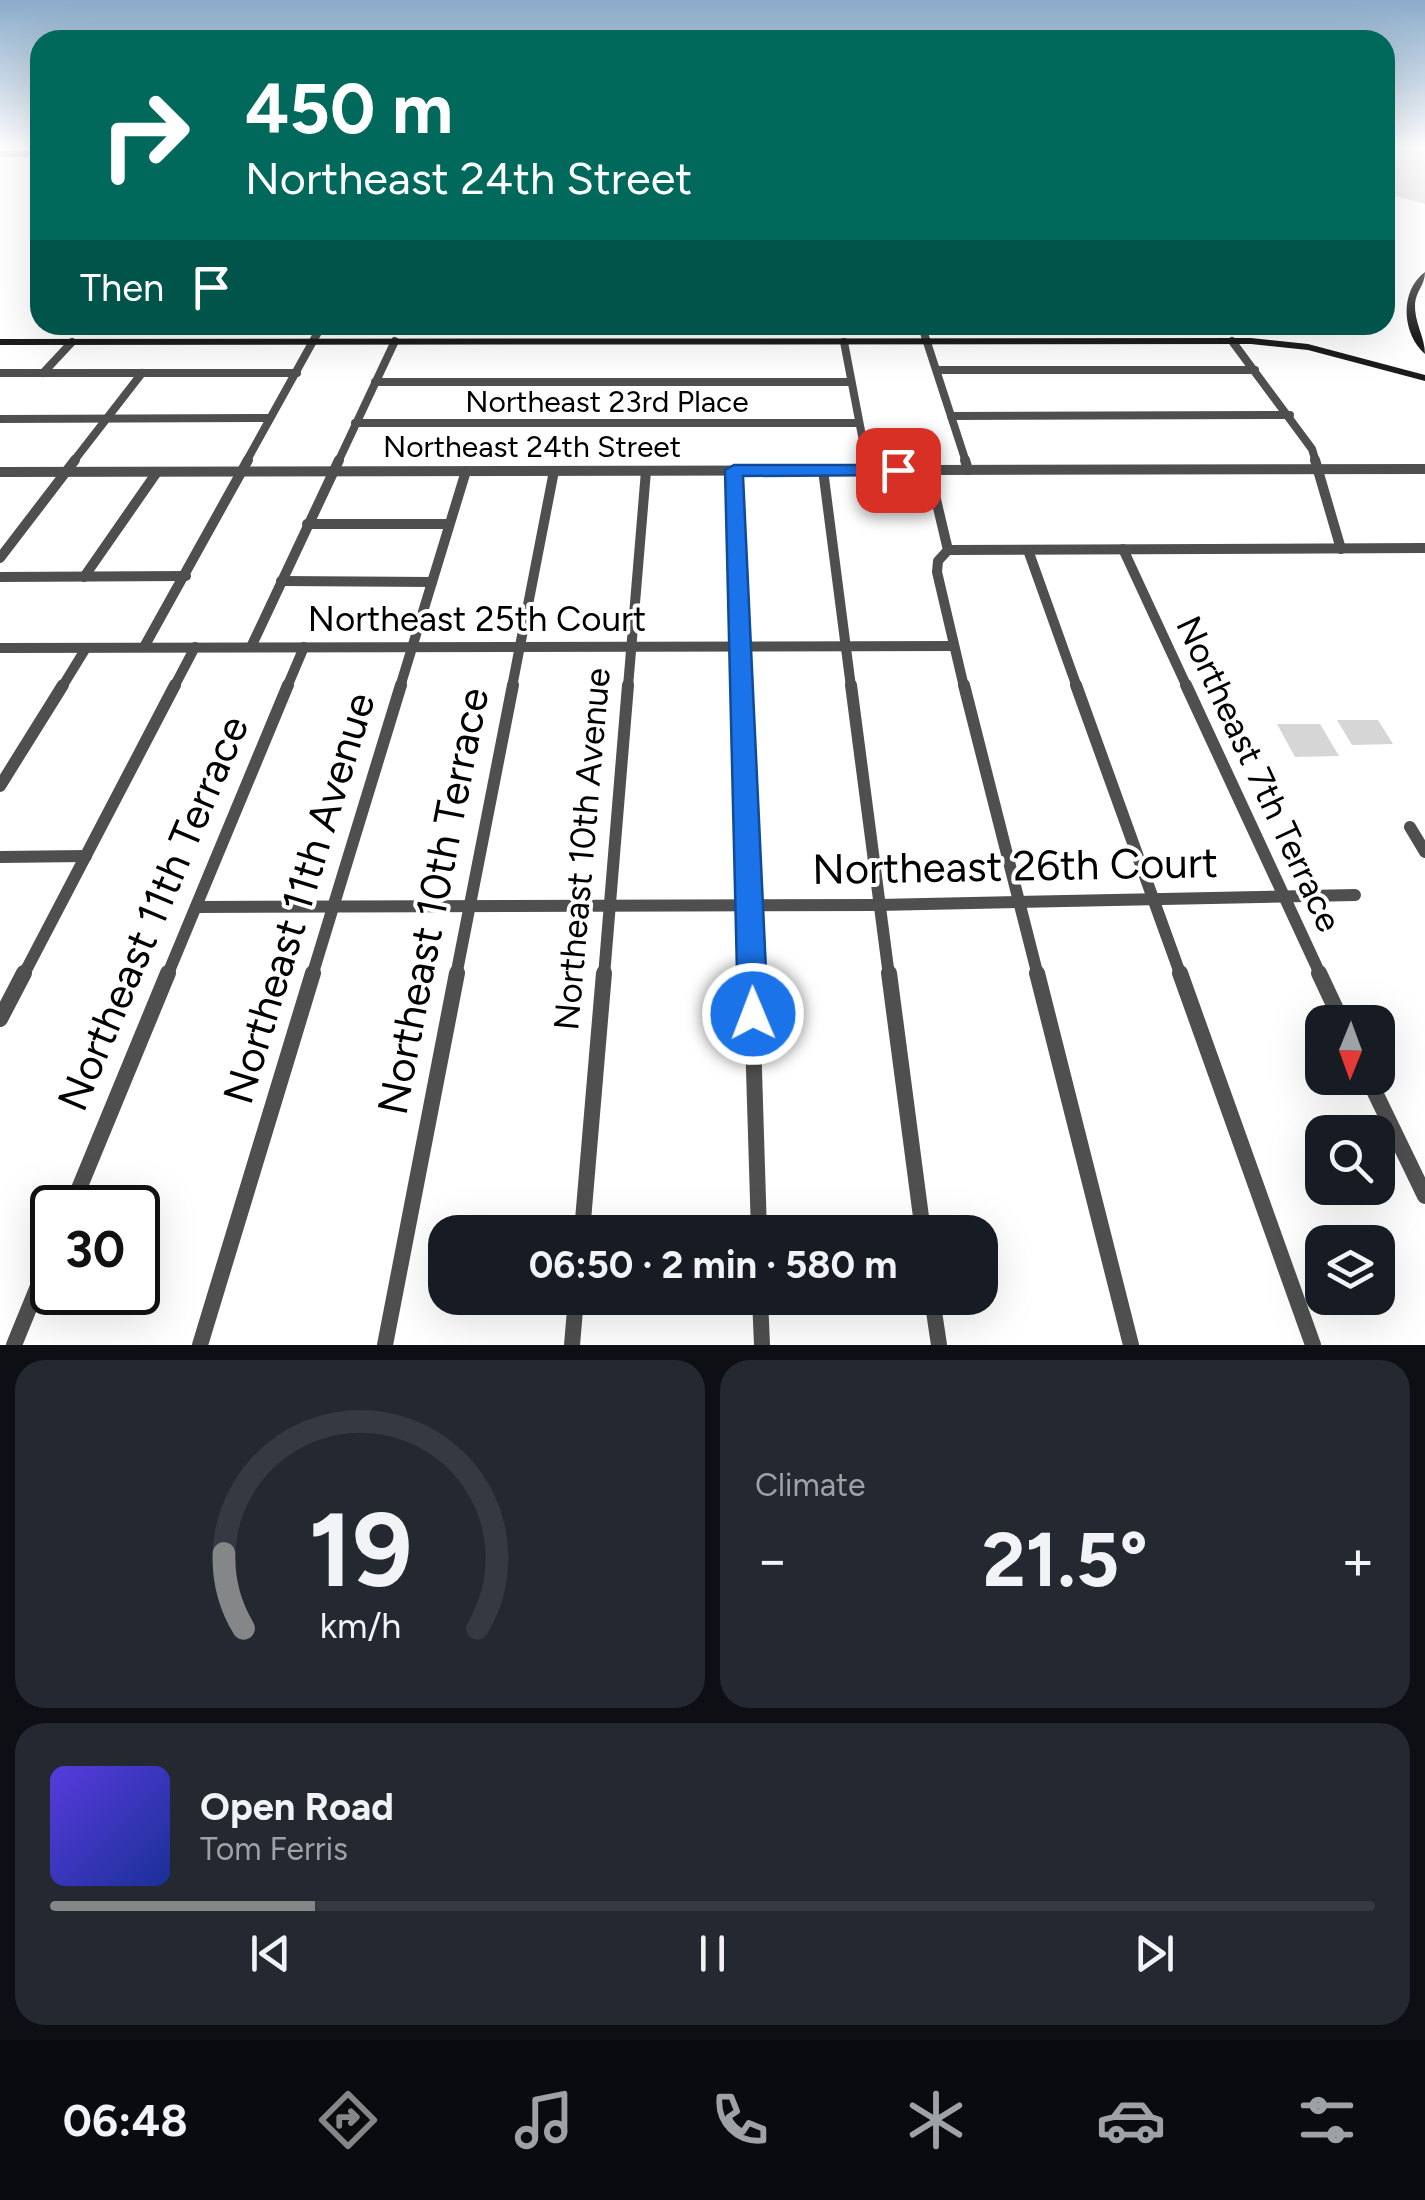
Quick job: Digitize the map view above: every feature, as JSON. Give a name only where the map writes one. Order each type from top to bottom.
[{"type":"main road","points":[[1425,275],[1412,290],[1409,304],[1425,351]]},
{"type":"main road","points":[[0,339],[51,342],[94,336],[206,335]]},
{"type":"main road","points":[[0,339],[269,335]]},
{"type":"main road","points":[[328,335],[395,342],[844,342],[1086,335]]},
{"type":"main road","points":[[521,335],[1232,341],[1308,347],[1425,378]]},
{"type":"main road","points":[[1264,335],[1310,340],[1425,370]]},
{"type":"street","points":[[144,647],[317,335]]},
{"type":"street","points":[[926,337],[968,470]]},
{"type":"street","points":[[43,373],[72,339]]},
{"type":"street","points":[[1232,341],[1312,449],[1342,548]]},
{"type":"street","points":[[251,647],[395,342]]},
{"type":"street","points":[[844,342],[868,470]]},
{"type":"street","points":[[937,370],[1255,370]]},
{"type":"street","points":[[0,373],[296,373]]},
{"type":"street","points":[[0,558],[142,374]]},
{"type":"street","points":[[374,382],[851,382]]},
{"type":"street","points":[[951,416],[1290,415]]},
{"type":"street","points":[[0,419],[268,418]]},
{"type":"street","name":"Northeast 23rd Place","points":[[355,424],[859,423]]},
{"type":"street","name":"Northeast 24th Street","points":[[0,472],[1425,468]]},
{"type":"street","name":"Northeast 10th Avenue","points":[[583,1215],[646,470]]},
{"type":"street","points":[[734,470],[759,1215]]},
{"type":"street","points":[[822,470],[922,1215]]},
{"type":"street","points":[[929,470],[948,550]]},
{"type":"street","name":"Northeast 11th Avenue","points":[[200,1345],[466,471]]},
{"type":"street","name":"Northeast 10th Terrace","points":[[385,1345],[554,471]]},
{"type":"street","points":[[84,576],[157,472]]},
{"type":"street","points":[[307,524],[450,524]]},
{"type":"street","points":[[1131,1345],[954,646],[938,561],[948,550],[1425,548]]},
{"type":"street","points":[[1028,550],[1313,1345]]},
{"type":"street","name":"Northeast 7th Terrace","points":[[1123,550],[1334,1005]]},
{"type":"street","points":[[0,576],[186,576]]},
{"type":"street","points":[[281,581],[432,582]]},
{"type":"street","name":"Northeast 25th Court","points":[[0,648],[954,646]]},
{"type":"street","points":[[0,1019],[194,647]]},
{"type":"street","name":"Northeast 11th Terrace","points":[[81,1185],[304,647]]},
{"type":"street","points":[[0,786],[86,648]]},
{"type":"street","points":[[1418,827],[1425,852]]},
{"type":"street","points":[[0,856],[86,856]]},
{"type":"street","name":"Northeast 26th Court","points":[[196,907],[878,905],[1355,895]]},
{"type":"street","points":[[1376,1095],[1425,1196]]},
{"type":"street","points":[[14,1345],[30,1306]]},
{"type":"street","points":[[572,1345],[575,1315]]},
{"type":"street","points":[[761,1315],[762,1345]]},
{"type":"street","points":[[935,1315],[939,1345]]},
{"type":"shaded area","points":[[1337,720],[1378,720],[1393,744],[1352,745]]},
{"type":"shaded area","points":[[1277,724],[1320,724],[1339,756],[1295,757]]},
{"type":"route","points":[[753,1014],[734,470],[898,470]]}]
